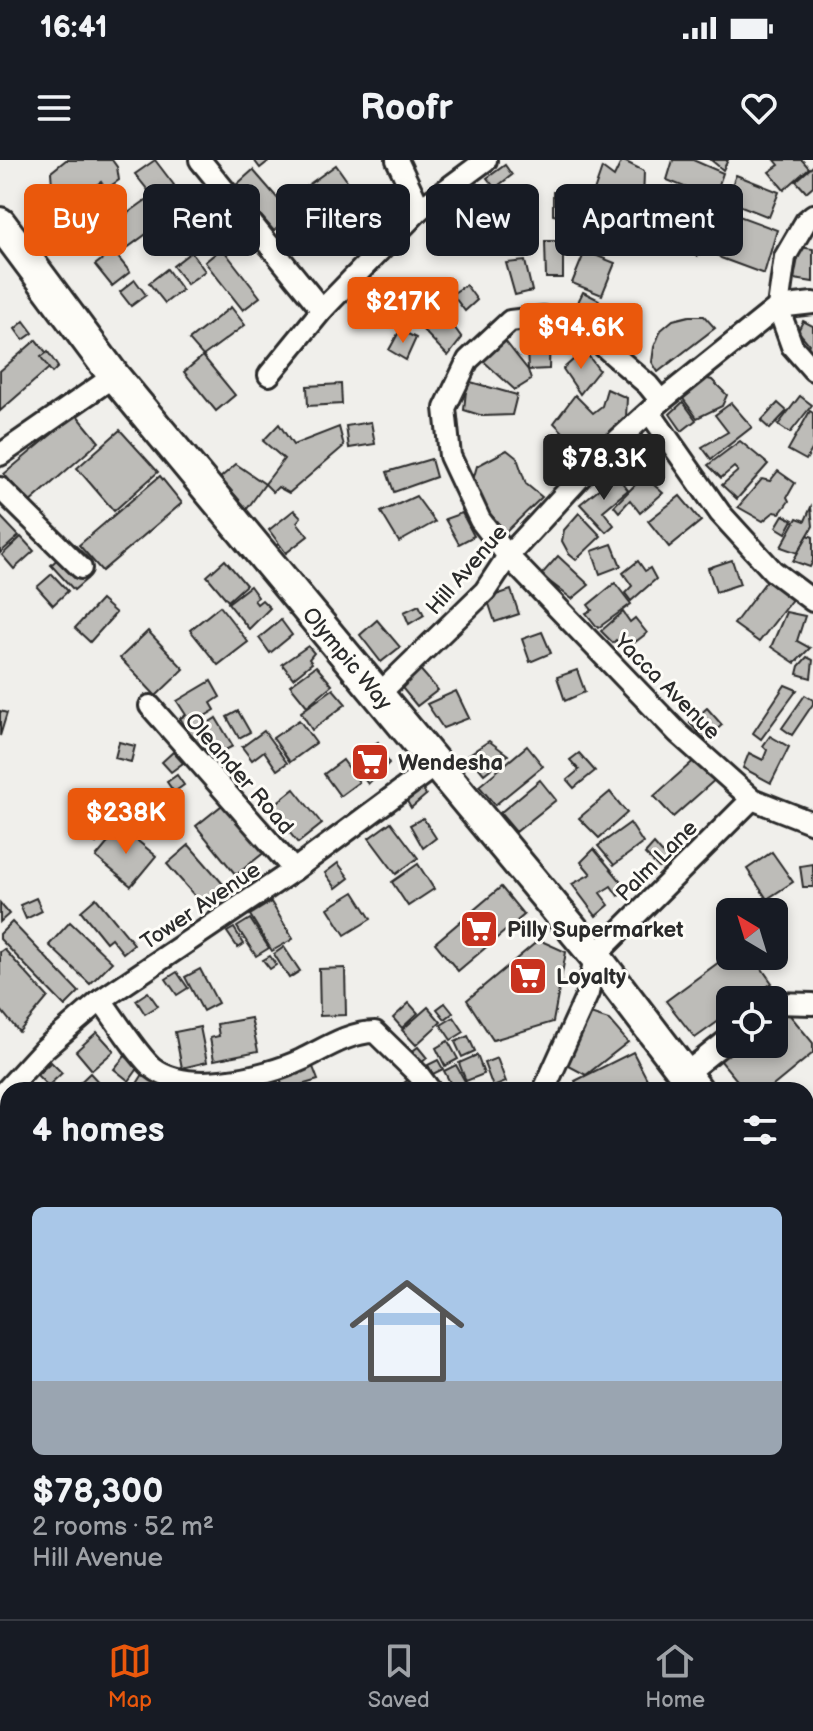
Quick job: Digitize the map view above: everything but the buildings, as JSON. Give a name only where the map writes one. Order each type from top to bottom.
[{"type":"street","points":[[200,160],[322,310]]},
{"type":"street","points":[[397,160],[420,209]]},
{"type":"street","points":[[269,375],[322,310],[420,209],[486,160]]},
{"type":"street","points":[[813,215],[806,221],[785,257],[778,307],[792,346],[813,370]]},
{"type":"street","name":"Olympic Way","points":[[0,223],[114,376],[595,956],[691,1082]]},
{"type":"street","points":[[778,307],[813,303]]},
{"type":"street","name":"Hill Avenue","points":[[378,695],[485,591],[508,556],[597,459],[655,407],[778,307]]},
{"type":"street","name":"Yacca Avenue","points":[[813,601],[773,571],[720,513],[655,407],[648,385],[586,331],[544,317],[510,321],[468,360],[445,408],[450,456],[480,520],[508,556],[678,733],[752,799],[813,823]]},
{"type":"street","points":[[0,455],[114,376]]},
{"type":"street","points":[[0,488],[81,568]]},
{"type":"street","name":"Oleander Road","points":[[150,706],[294,870]]},
{"type":"street","name":"Tower Avenue","points":[[14,1082],[43,1050],[101,1000],[294,870],[437,764]]},
{"type":"street","name":"Palm Lane","points":[[595,956],[752,799]]},
{"type":"street","points":[[548,1082],[588,993],[595,956]]},
{"type":"street","points":[[101,1000],[153,1068],[180,1081],[252,1077],[287,1066],[361,1032],[375,1032],[424,1082]]},
{"type":"street","points":[[788,1003],[813,1004]]},
{"type":"street","points":[[691,1082],[716,1054]]},
{"type":"place","name":"Wendesha","points":[[370,762]]},
{"type":"place","name":"Pilly Supermarket","points":[[479,929]]},
{"type":"place","name":"Loyalty","points":[[528,976]]}]
